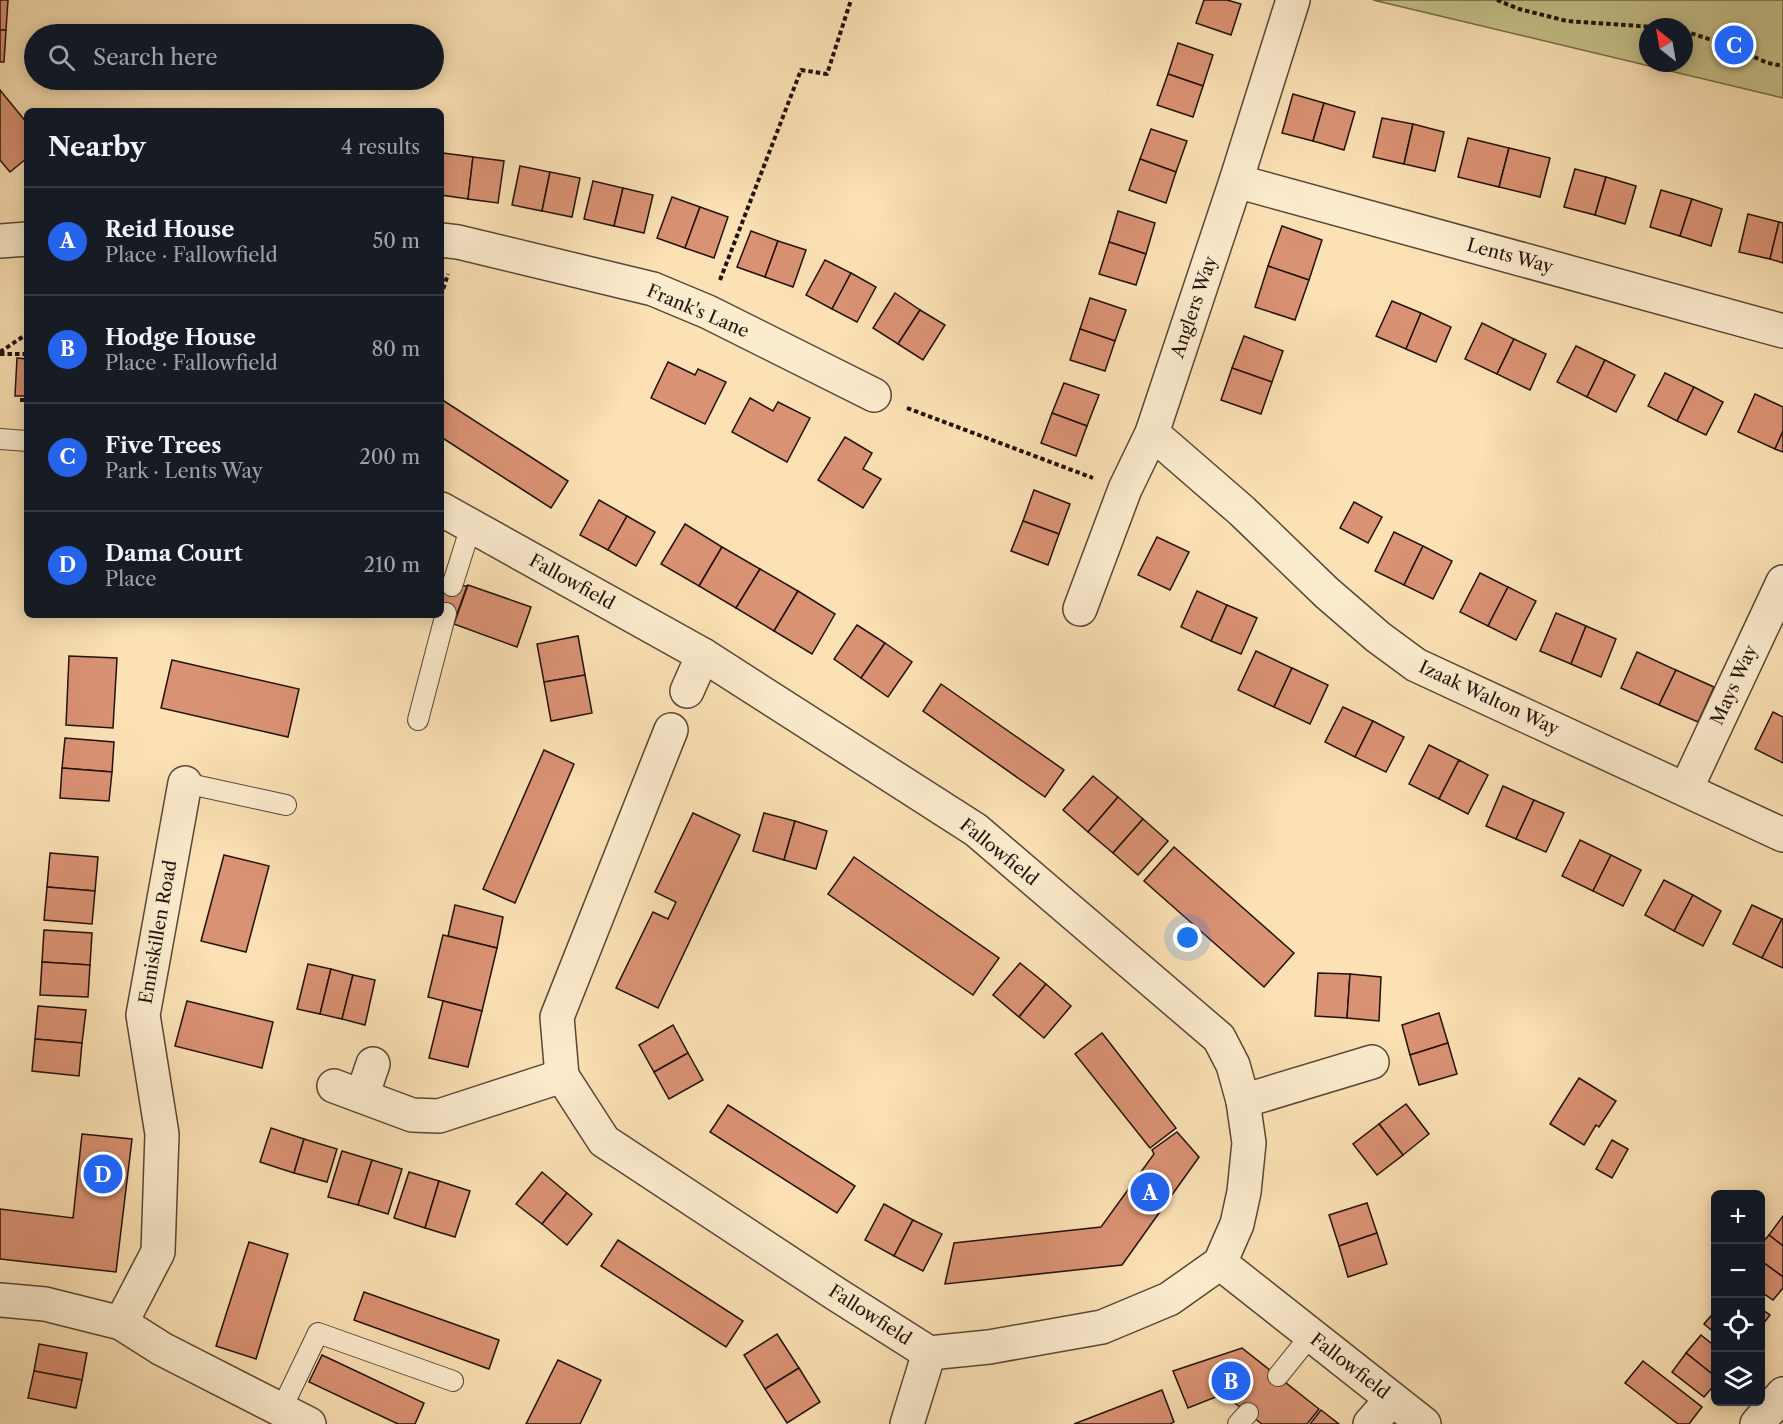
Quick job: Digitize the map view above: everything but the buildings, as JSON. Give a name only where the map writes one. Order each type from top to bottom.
[{"type":"street","name":"Anglers Way","points":[[1080,609],[1125,489],[1152,433],[1236,181],[1293,0]]},
{"type":"street","name":"Lents Way","points":[[1236,181],[1783,332]]},
{"type":"street","points":[[0,240],[24,239]]},
{"type":"street","name":"Frank's Lane","points":[[444,240],[652,289],[708,312],[874,395]]},
{"type":"street","name":"Izaak Walton Way","points":[[1152,433],[1242,511],[1327,593],[1378,637],[1416,665],[1783,835]]},
{"type":"street","name":"Fallowfield","points":[[444,511],[703,655],[976,830],[1219,1038],[1233,1065],[1243,1101],[1249,1143],[1244,1192],[1237,1224],[1220,1263],[1169,1299],[1102,1327],[989,1347],[929,1353],[604,1141],[562,1076],[557,1017],[670,730]]},
{"type":"street","name":"Mays Way","points":[[1686,789],[1783,582]]},
{"type":"street","points":[[687,691],[703,655]]},
{"type":"street","name":"Enniskillen Road","points":[[121,1323],[158,1252],[162,1134],[143,1015],[185,783]]},
{"type":"street","points":[[1243,1101],[1372,1062]]},
{"type":"street","points":[[373,1064],[348,1091],[412,1115],[438,1116],[562,1076]]},
{"type":"street","name":"Fallowfield","points":[[1220,1263],[1424,1424]]},
{"type":"street","points":[[0,1300],[45,1304],[121,1323],[162,1349],[295,1417]]},
{"type":"street","name":"Fallowfield","points":[[907,1424],[929,1353]]},
{"type":"street","points":[[1757,1424],[1783,1394]]},
{"type":"street","points":[[1370,1424],[1392,1399]]},
{"type":"lane","points":[[0,439],[24,441]]},
{"type":"lane","points":[[452,586],[471,526]]},
{"type":"lane","points":[[418,720],[446,613]]},
{"type":"lane","points":[[185,783],[286,805]]},
{"type":"lane","points":[[295,1417],[318,1333],[453,1381]]},
{"type":"lane","points":[[1278,1376],[1311,1335]]},
{"type":"path","points":[[708,312],[801,70],[827,74],[851,0]]},
{"type":"path","points":[[1497,0],[1519,9],[1567,21],[1639,26]]},
{"type":"path","points":[[1693,34],[1768,63],[1783,66]]},
{"type":"path","points":[[0,353],[24,336]]},
{"type":"path","points":[[0,353],[24,354]]},
{"type":"path","points":[[874,395],[1125,489]]},
{"type":"shaded area","points":[[1373,0],[1783,0],[1783,98],[1674,72],[1693,72],[1693,18],[1639,18],[1639,64]]},
{"type":"place","name":"Five Trees","points":[[1734,45]]},
{"type":"place","name":"Dama Court","points":[[103,1174]]},
{"type":"place","name":"Reid House","points":[[1150,1192]]},
{"type":"place","name":"Hodge House","points":[[1231,1381]]}]
